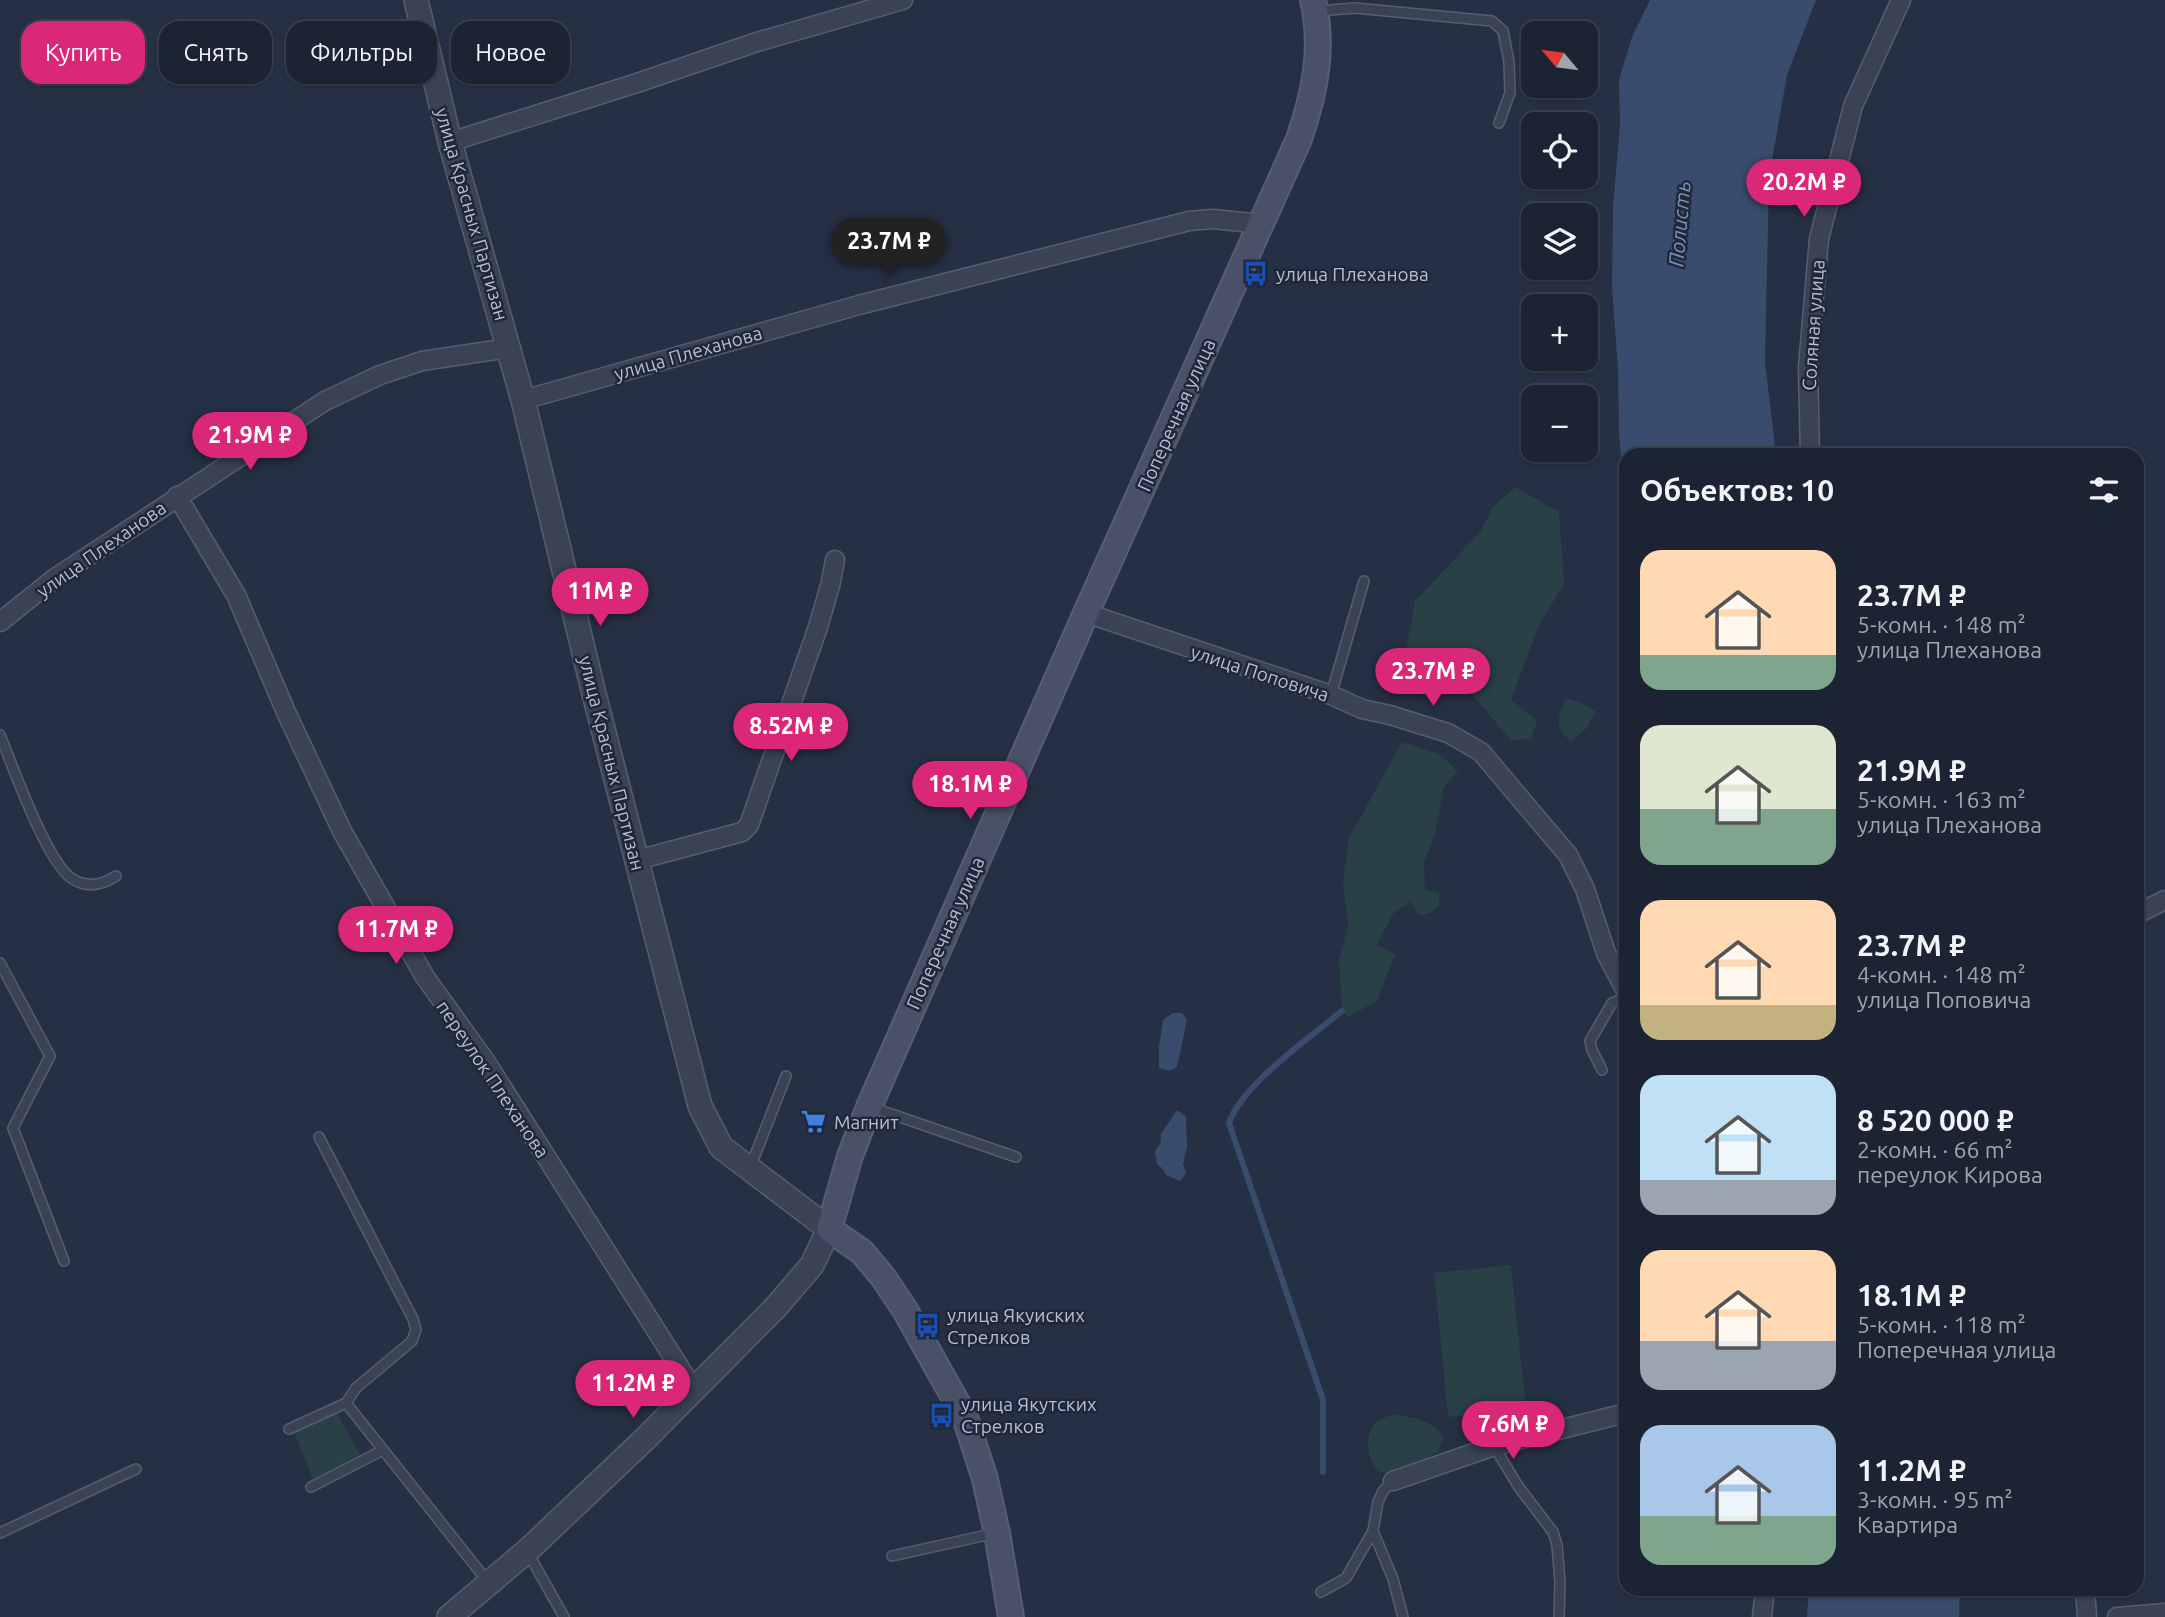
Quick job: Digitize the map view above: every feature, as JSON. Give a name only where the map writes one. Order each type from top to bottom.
[{"type":"main road","name":"Поперечная улица","points":[[829,1229],[850,1156],[869,1107],[1086,613],[1299,139],[1312,101],[1319,54],[1315,6]]},
{"type":"main road","points":[[829,1229],[862,1252],[883,1277],[905,1310],[964,1417],[985,1479],[1011,1617]]},
{"type":"street","name":"улица Красных Партизан","points":[[415,0],[450,142],[523,400],[593,690],[700,1106],[721,1147],[829,1229]]},
{"type":"street","points":[[450,142],[757,42],[903,0]]},
{"type":"street","name":"Соляная улица","points":[[1810,448],[1808,368],[1819,239],[1853,106],[1901,0]]},
{"type":"street","name":"улица Плеханова","points":[[523,400],[859,305],[1189,221],[1213,219],[1262,223]]},
{"type":"street","name":"улица Плеханова","points":[[1,618],[55,578],[177,496],[325,401],[380,375],[422,361],[509,348]]},
{"type":"street","name":"переулок Плеханова","points":[[177,496],[236,595],[286,712],[342,831],[411,954],[486,1062],[694,1390]]},
{"type":"street","points":[[637,860],[742,832],[749,825],[818,627],[835,560]]},
{"type":"street","name":"улица Поповича","points":[[1086,613],[1331,695],[1362,709],[1448,733],[1480,752],[1568,855],[1586,889],[1606,953],[1619,978]]},
{"type":"street","points":[[2144,910],[2165,900]]},
{"type":"street","points":[[449,1617],[527,1551],[776,1307],[812,1265],[829,1229]]},
{"type":"street","points":[[1393,1481],[1494,1446],[1619,1415]]},
{"type":"street","points":[[1762,1617],[1764,1596]]},
{"type":"street","points":[[2086,1596],[2087,1617]]},
{"type":"street","points":[[2118,1617],[2165,1613]]},
{"type":"lane","points":[[1315,6],[1492,21],[1503,31],[1510,62],[1510,93],[1499,123]]},
{"type":"lane","points":[[1331,695],[1364,581]]},
{"type":"lane","points":[[0,735],[34,819],[52,855],[69,877],[90,886],[107,883],[116,876]]},
{"type":"lane","points":[[0,963],[50,1056],[13,1128],[64,1261]]},
{"type":"lane","points":[[1602,1070],[1590,1041],[1612,1003],[1619,1000]]},
{"type":"lane","points":[[750,1170],[786,1076]]},
{"type":"lane","points":[[869,1107],[1016,1157]]},
{"type":"lane","points":[[289,1429],[346,1403],[356,1388],[412,1341],[416,1330],[413,1319],[319,1137]]},
{"type":"lane","points":[[346,1403],[489,1583]]},
{"type":"lane","points":[[1494,1446],[1518,1486],[1553,1532],[1558,1558],[1559,1617]]},
{"type":"lane","points":[[311,1487],[383,1450]]},
{"type":"lane","points":[[0,1533],[136,1469]]},
{"type":"lane","points":[[1321,1592],[1346,1578],[1373,1531],[1378,1502],[1383,1491],[1393,1481]]},
{"type":"lane","points":[[1373,1531],[1393,1579],[1403,1617]]},
{"type":"lane","points":[[892,1556],[997,1533]]},
{"type":"lane","points":[[527,1551],[564,1617]]},
{"type":"green space","points":[[1515,487],[1559,512],[1564,584],[1538,627],[1511,700],[1537,721],[1531,739],[1511,740],[1461,682],[1431,668],[1406,651],[1415,601],[1481,531],[1492,508]]},
{"type":"green space","points":[[1566,698],[1596,711],[1587,728],[1571,741],[1559,726]]},
{"type":"green space","points":[[1402,742],[1439,754],[1458,771],[1444,787],[1435,834],[1424,863],[1425,889],[1439,893],[1439,906],[1430,913],[1420,915],[1410,902],[1394,912],[1377,944],[1395,955],[1377,1001],[1348,1017],[1342,1011],[1339,960],[1348,926],[1343,880],[1349,838]]},
{"type":"green space","points":[[1511,1265],[1526,1410],[1448,1417],[1434,1273]]},
{"type":"green space","points":[[337,1413],[360,1455],[313,1479],[294,1432]]},
{"type":"green space","points":[[1393,1414],[1428,1423],[1443,1438],[1438,1452],[1405,1468],[1386,1473],[1373,1464],[1368,1441],[1376,1421]]},
{"type":"water","name":"Полисть","points":[[1650,0],[1816,0],[1787,75],[1769,177],[1765,362],[1775,448],[1620,448],[1612,288],[1613,207],[1620,124],[1619,80],[1632,37]]},
{"type":"water","points":[[1173,1013],[1182,1013],[1187,1020],[1177,1067],[1169,1071],[1159,1068],[1159,1047],[1163,1020]]},
{"type":"water","points":[[1177,1110],[1186,1117],[1187,1147],[1183,1164],[1186,1173],[1180,1181],[1166,1175],[1157,1164],[1155,1151],[1161,1142],[1161,1134]]},
{"type":"water","points":[[1808,1596],[1960,1596],[1959,1617],[1807,1617]]},
{"type":"waterway","points":[[1323,1472],[1323,1400],[1229,1123],[1236,1108],[1262,1078],[1342,1011]]},
{"type":"place","name":"улица Плеханова","points":[[1256,274]]},
{"type":"place","name":"Магнит","points":[[814,1122]]},
{"type":"place","name":"улица Якуиских Стрелков","points":[[927,1326]]},
{"type":"place","name":"улица Якутских Стрелков","points":[[941,1415]]}]
